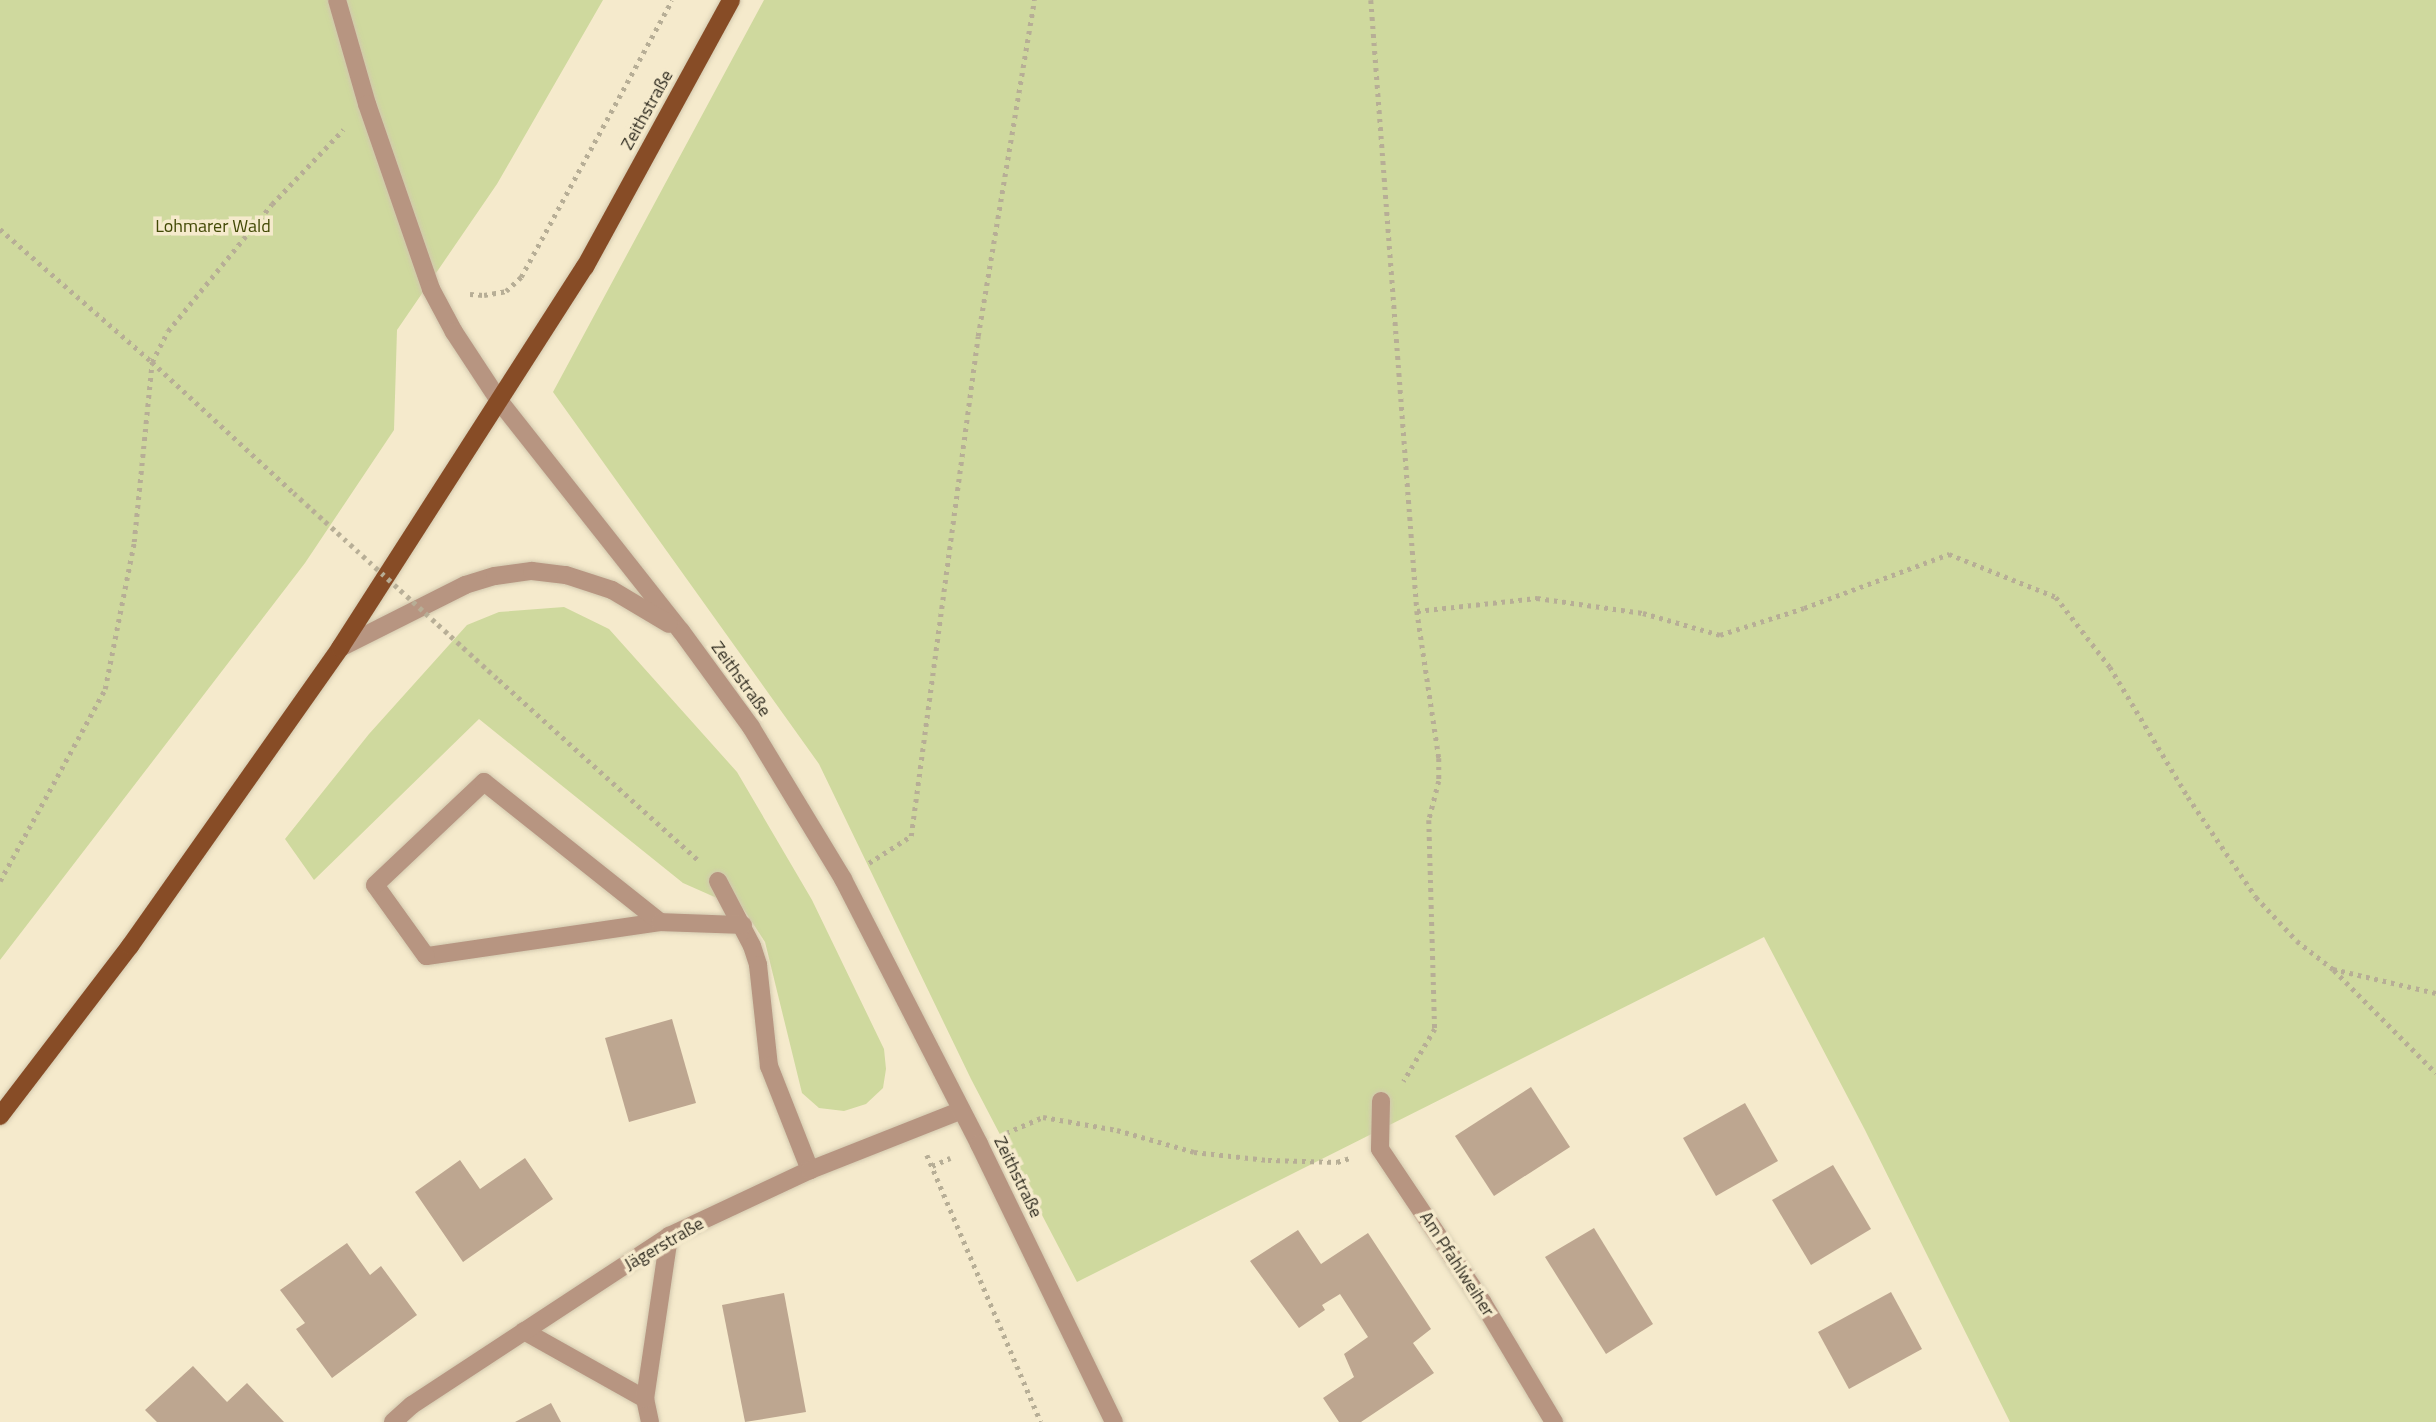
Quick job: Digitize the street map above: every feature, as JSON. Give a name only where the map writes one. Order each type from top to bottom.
[{"type":"main road","name":"Zeithstraße","points":[[500,402],[585,267],[731,0]]},
{"type":"main road","points":[[0,1116],[130,946],[340,648],[500,402]]},
{"type":"street","points":[[337,0],[368,104],[431,289],[454,332],[500,402]]},
{"type":"street","name":"Zeithstraße","points":[[500,402],[681,631],[751,727],[843,879],[979,1144],[1114,1422]]},
{"type":"street","points":[[340,648],[465,585],[495,576],[532,571],[566,575],[612,590],[681,631]]},
{"type":"street","points":[[660,922],[484,782],[375,885],[426,957],[660,922],[743,925]]},
{"type":"street","points":[[718,881],[743,925],[758,965],[769,1066],[810,1170]]},
{"type":"street","points":[[1380,1149],[1381,1101]]},
{"type":"street","name":"Jägerstraße","points":[[393,1422],[412,1405],[670,1236],[810,1170],[960,1111]]},
{"type":"street","name":"Am Pfahlweiher","points":[[1380,1149],[1483,1303],[1554,1422]]},
{"type":"street","points":[[650,1422],[645,1399],[670,1236]]},
{"type":"street","points":[[524,1331],[645,1399]]},
{"type":"path","points":[[431,289],[484,295],[506,291],[521,277],[672,0]]},
{"type":"path","points":[[843,879],[911,836],[978,336],[1034,0]]},
{"type":"path","points":[[1371,0],[1417,611],[1439,758],[1439,781],[1429,820],[1435,1029],[1409,1077],[1381,1101]]},
{"type":"path","points":[[0,881],[106,690],[134,542],[152,362],[168,331],[272,204],[368,104]]},
{"type":"path","points":[[0,229],[152,362],[499,680],[684,845],[718,881]]},
{"type":"path","points":[[1417,611],[1537,598],[1643,613],[1720,635],[1804,608],[1949,554],[2056,597],[2110,667],[2188,797],[2256,897],[2297,941],[2333,969],[2436,1073]]},
{"type":"path","points":[[2333,969],[2436,993]]},
{"type":"path","points":[[1041,1422],[932,1166],[1043,1117],[1117,1130],[1194,1152],[1268,1160],[1337,1162],[1380,1149]]},
{"type":"green space","name":"Lohmarer Wald","points":[[0,0],[603,0],[497,184],[397,330],[394,430],[305,563],[0,960]]},
{"type":"green space","points":[[764,0],[2436,0],[2436,1422],[2010,1422],[1865,1130],[1764,937],[1077,1282],[971,1079],[819,764],[553,392]]},
{"type":"green space","points":[[564,607],[609,629],[737,772],[812,900],[884,1049],[886,1069],[883,1088],[866,1104],[844,1111],[819,1108],[802,1093],[765,942],[744,910],[683,883],[479,719],[314,880],[285,839],[369,734],[467,625],[499,612]]},
{"type":"building","points":[[672,1019],[696,1103],[629,1122],[605,1038]]},
{"type":"building","points":[[1531,1087],[1570,1147],[1494,1196],[1455,1136]]},
{"type":"building","points":[[1745,1103],[1778,1161],[1716,1196],[1683,1138]]},
{"type":"building","points":[[525,1158],[553,1199],[463,1262],[415,1192],[460,1160],[480,1189]]},
{"type":"building","points":[[1833,1165],[1871,1229],[1811,1265],[1772,1200]]},
{"type":"building","points":[[1594,1228],[1653,1324],[1606,1354],[1545,1257]]},
{"type":"building","points":[[1298,1230],[1321,1264],[1368,1233],[1431,1329],[1413,1343],[1434,1373],[1361,1422],[1339,1422],[1323,1398],[1354,1377],[1344,1354],[1368,1337],[1340,1294],[1322,1305],[1325,1310],[1299,1328],[1250,1261]]},
{"type":"building","points":[[347,1243],[370,1275],[381,1266],[417,1315],[332,1378],[296,1329],[305,1323],[280,1290]]},
{"type":"building","points":[[1891,1292],[1922,1349],[1849,1389],[1818,1332]]},
{"type":"building","points":[[784,1293],[806,1412],[745,1422],[722,1305]]},
{"type":"building","points":[[193,1366],[227,1402],[247,1383],[284,1422],[157,1422],[145,1410]]},
{"type":"building","points":[[551,1403],[561,1422],[515,1422]]}]
